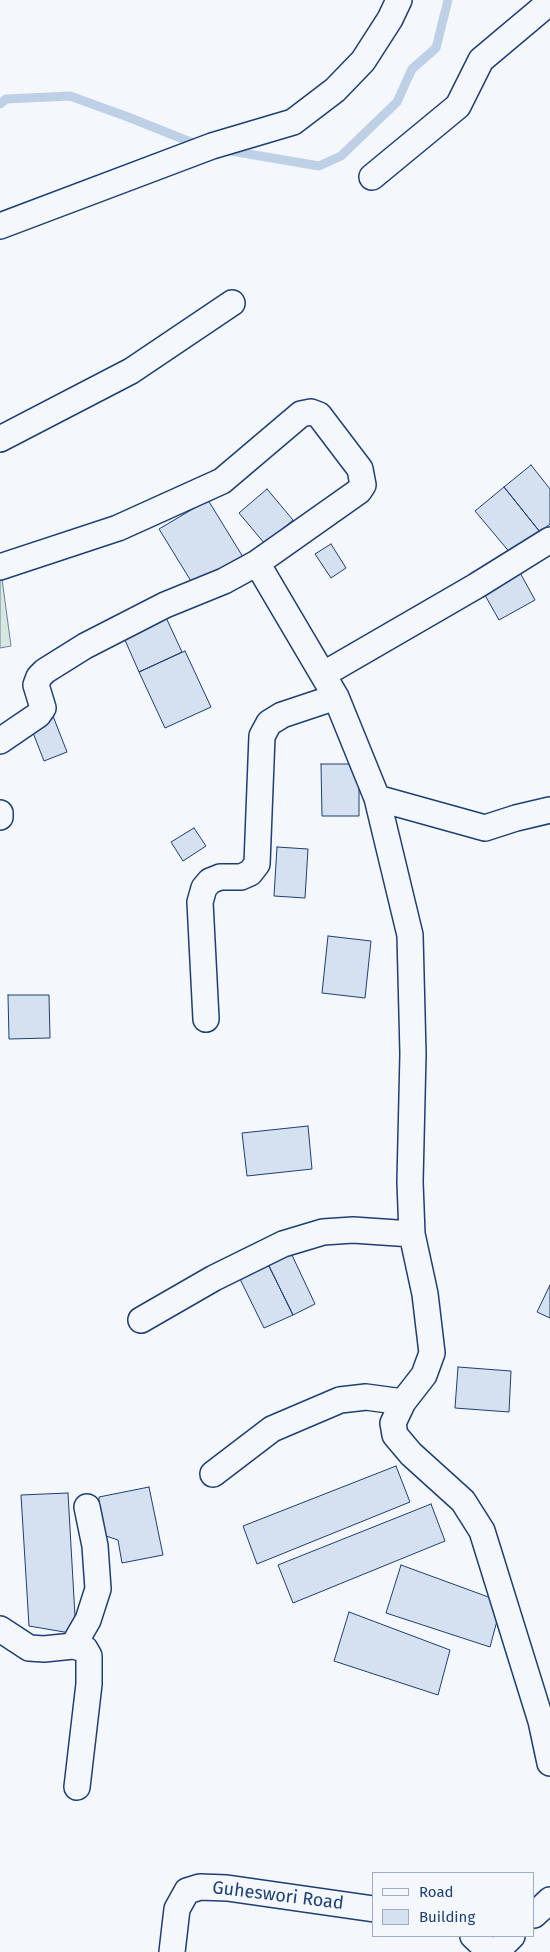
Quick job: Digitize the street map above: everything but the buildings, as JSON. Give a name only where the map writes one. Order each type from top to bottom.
[{"type":"street","points":[[0,226],[212,146],[293,122],[335,90],[363,60],[400,0]]},
{"type":"street","points":[[372,176],[458,106],[481,60],[550,2]]},
{"type":"street","points":[[0,439],[131,371],[232,303]]},
{"type":"street","points":[[0,567],[118,528],[222,481],[301,414],[311,412],[319,415],[360,469],[363,485],[359,491],[257,562],[224,581],[157,609],[85,646],[45,671],[39,677],[36,685],[44,708],[38,715],[0,741]]},
{"type":"street","points":[[324,674],[476,586],[550,540]]},
{"type":"street","points":[[257,562],[336,697],[377,798],[410,935],[413,1054],[410,1182],[412,1234],[425,1294],[432,1353],[424,1375],[403,1402],[393,1423],[395,1435],[411,1454],[463,1500],[482,1531],[541,1721],[550,1763]]},
{"type":"street","points":[[206,1019],[200,902],[204,888],[210,881],[220,877],[241,877],[250,873],[257,864],[262,736],[269,723],[282,715],[336,697]]},
{"type":"street","points":[[377,798],[485,828],[550,810]]},
{"type":"street","points":[[141,1320],[214,1278],[282,1244],[323,1232],[353,1230],[412,1234]]},
{"type":"street","points":[[213,1474],[272,1429],[340,1400],[366,1397],[403,1402]]},
{"type":"street","points":[[73,1646],[88,1620],[98,1589],[95,1546],[87,1507]]},
{"type":"street","points":[[0,1629],[29,1648],[44,1649],[73,1646],[85,1649],[89,1656],[89,1684],[77,1788]]},
{"type":"street","name":"Guheswori Road","points":[[172,1952],[178,1909],[187,1891],[200,1887],[227,1888],[372,1909]]},
{"type":"street","points":[[535,1914],[550,1900]]},
{"type":"street","points":[[474,1937],[490,1952]]},
{"type":"street","points":[[496,1952],[511,1937]]},
{"type":"shaded area","points":[[0,564],[11,646],[0,648]]},
{"type":"waterway","points":[[225,150],[319,166],[341,156],[397,102],[412,69],[436,48],[448,0]]},
{"type":"waterway","points":[[0,104],[6,99],[70,96],[198,145]]}]
